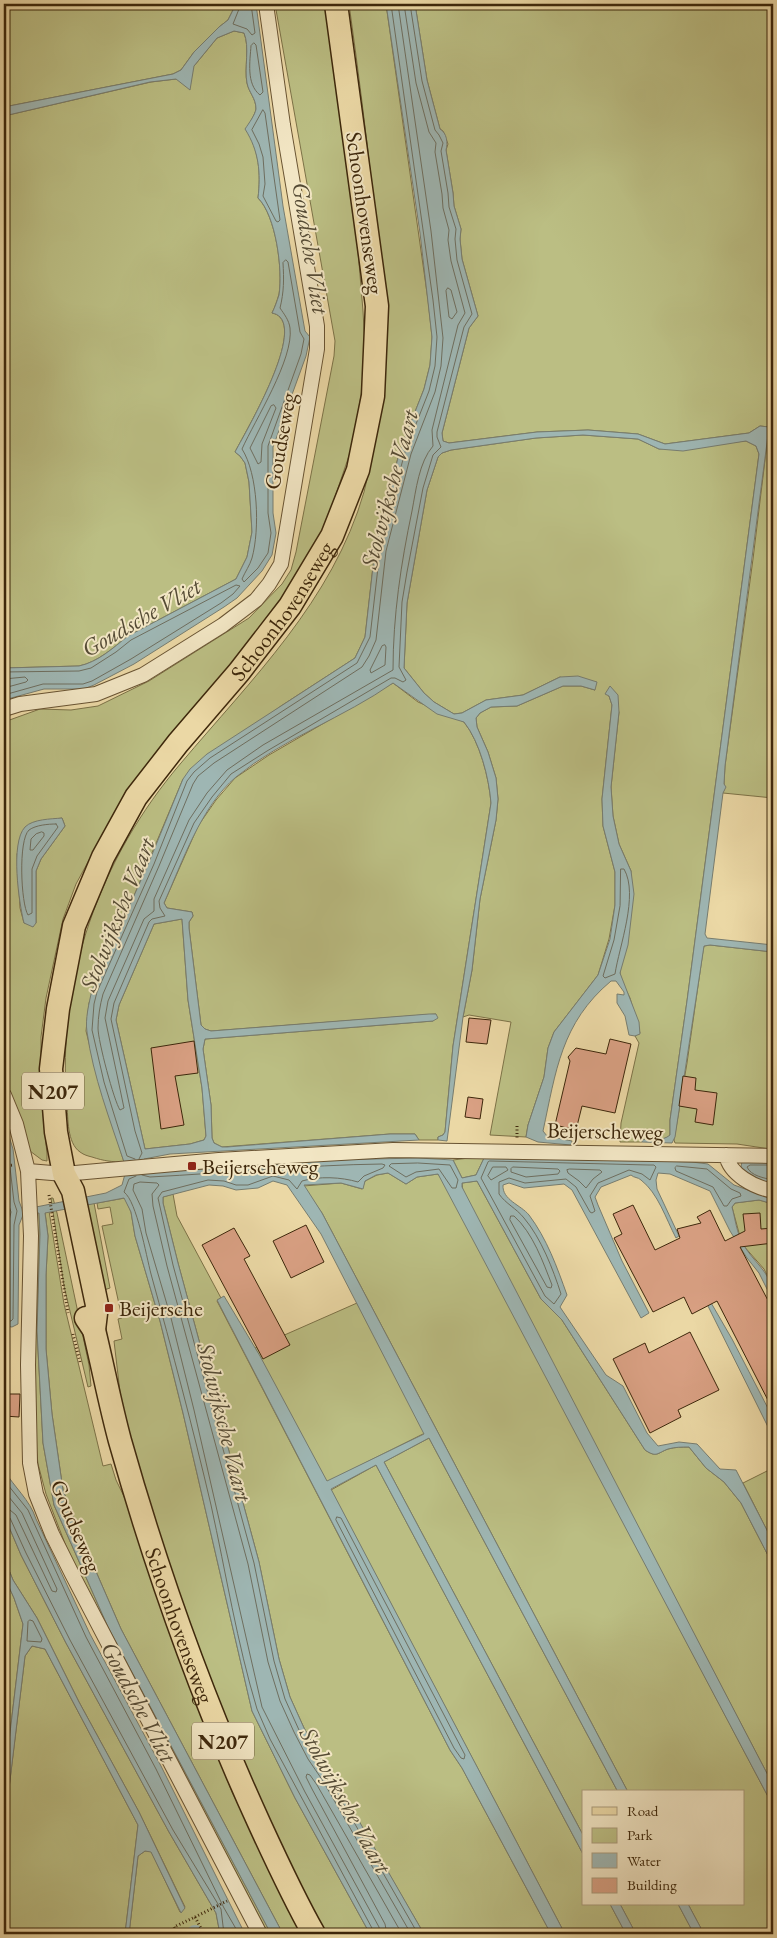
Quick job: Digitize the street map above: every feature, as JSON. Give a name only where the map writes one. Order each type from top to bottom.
[{"type":"main road","name":"Schoonhovenseweg","points":[[314,1934],[295,1901],[242,1786],[201,1687],[150,1541],[120,1440],[83,1329],[97,1305],[73,1191],[64,1174],[56,1132],[51,1069],[58,1009],[74,926],[103,857],[136,798],[178,743],[239,672],[290,606],[332,536],[358,470],[373,396],[377,306],[336,4]]},
{"type":"street","name":"Goudseweg","points":[[4,709],[20,704],[96,694],[143,675],[224,625],[256,600],[269,584],[281,564],[317,341],[317,326],[283,125],[266,4]]},
{"type":"street","name":"Goudseweg","points":[[4,1096],[16,1124],[28,1171],[28,1430],[30,1463],[36,1494],[56,1542],[260,1934]]},
{"type":"street","name":"Beijerscheweg","points":[[64,1174],[333,1152],[393,1150],[773,1156]]},
{"type":"street","points":[[726,1155],[730,1166],[740,1176],[755,1185],[773,1191]]},
{"type":"street","points":[[28,1171],[64,1174]]},
{"type":"path","points":[[49,1195],[70,1320]]},
{"type":"path","points":[[81,1365],[83,1329]]},
{"type":"path","points":[[178,1934],[174,1927],[239,1895]]},
{"type":"path","points":[[195,1916],[204,1934]]},
{"type":"green space","points":[[4,4],[236,4],[228,20],[194,52],[181,70],[173,74],[4,107]]},
{"type":"green space","points":[[275,4],[325,4],[357,239],[363,311],[364,377],[353,444],[323,532],[272,617],[95,849],[76,884],[63,919],[46,998],[41,1037],[41,1094],[47,1161],[42,1160],[30,1151],[21,1122],[4,1085],[4,722],[40,709],[71,710],[98,706],[149,681],[249,618],[282,584],[291,570],[296,552],[334,356],[335,341]],"holes":[[[62,818],[65,826],[41,859],[36,871],[36,923],[24,923],[20,908],[17,854],[32,823]]]},
{"type":"green space","points":[[349,4],[386,4],[428,300],[432,337],[430,365],[424,389],[400,450],[382,518],[375,549],[365,637],[355,658],[281,706],[183,779],[89,1003],[86,1031],[99,1083],[124,1162],[104,1160],[84,1155],[76,1148],[70,1137],[65,1057],[69,1011],[77,966],[90,922],[106,880],[127,839],[152,800],[287,637],[311,603],[332,568],[350,531],[367,480],[372,441],[382,270]]},
{"type":"green space","points":[[415,4],[773,4],[773,798],[723,793],[769,427],[760,426],[749,433],[665,444],[638,434],[588,430],[537,432],[449,443],[443,441],[442,433],[469,328],[478,316],[462,259],[461,229],[454,206],[446,150],[448,144],[443,131],[440,129],[427,80]]},
{"type":"green space","points":[[234,31],[244,33],[246,39],[247,83],[256,109],[246,129],[254,146],[258,162],[258,198],[269,217],[277,244],[280,284],[279,294],[272,313],[282,320],[284,335],[281,355],[272,378],[235,452],[245,463],[249,482],[252,532],[247,557],[236,579],[128,636],[93,661],[79,666],[4,668],[4,116],[151,82],[176,79],[194,66],[217,38]]},
{"type":"green space","points":[[583,435],[638,439],[659,449],[746,441],[756,446],[759,454],[670,1120],[670,1136],[664,1139],[642,1140],[642,1142],[620,1142],[621,1123],[639,1043],[635,1036],[640,1033],[630,998],[620,973],[631,871],[619,844],[613,816],[611,787],[619,712],[609,696],[612,705],[602,799],[603,826],[615,872],[615,905],[609,939],[598,975],[554,1032],[548,1048],[544,1077],[528,1125],[526,1137],[490,1135],[511,1022],[469,1015],[463,1017],[472,970],[480,899],[496,820],[498,799],[496,778],[488,752],[477,727],[476,718],[480,713],[491,707],[517,706],[563,686],[581,686],[595,690],[560,677],[523,695],[486,700],[462,713],[454,714],[434,702],[424,693],[404,668],[407,603],[427,490],[438,457],[442,453],[451,450],[536,438]]},
{"type":"green space","points":[[393,683],[418,702],[464,722],[470,730],[479,750],[490,793],[491,803],[453,1046],[445,1132],[438,1137],[438,1140],[419,1140],[415,1134],[390,1134],[222,1147],[214,1143],[212,1138],[211,1105],[203,1049],[205,1039],[433,1021],[436,1014],[211,1031],[205,1029],[201,1025],[189,928],[189,922],[193,916],[192,912],[167,908],[164,903],[198,826],[216,800],[235,778],[269,755]]},
{"type":"green space","points":[[182,919],[188,1000],[202,1088],[206,1136],[204,1140],[190,1144],[145,1149],[116,1020],[119,1005],[154,924]]},
{"type":"green space","points":[[710,945],[773,952],[773,1124],[770,1149],[737,1144],[675,1143],[674,1140],[703,951],[704,946]]},
{"type":"green space","points":[[485,1156],[476,1175],[462,1178],[453,1160]]},
{"type":"green space","points":[[388,1173],[406,1184],[417,1177],[438,1174],[446,1186],[773,1806],[773,1934],[704,1934],[689,1906],[744,1906],[744,1790],[627,1790],[322,1213],[303,1186],[341,1183],[362,1189],[365,1181],[377,1175]]},
{"type":"green space","points":[[477,1181],[541,1299],[562,1320],[645,1450],[657,1454],[671,1448],[689,1447],[706,1468],[724,1482],[741,1503],[773,1565],[773,1785],[463,1193],[462,1183]]},
{"type":"green space","points":[[173,1194],[177,1216],[221,1298],[217,1301],[450,1750],[462,1768],[551,1934],[424,1934],[304,1728],[290,1697],[279,1659],[259,1562],[163,1203],[163,1197]]},
{"type":"green space","points":[[51,1198],[53,1198],[57,1213],[89,1365],[91,1386],[88,1387],[64,1286]]},
{"type":"green space","points":[[125,1198],[131,1212],[135,1236],[160,1321],[183,1413],[252,1711],[295,1798],[370,1934],[324,1934],[256,1797],[170,1574],[122,1409],[114,1341],[122,1339],[118,1319],[122,1318],[102,1226],[113,1224],[110,1207],[98,1209],[97,1203]]},
{"type":"green space","points":[[759,1200],[773,1204],[773,1287],[764,1269],[742,1244],[732,1207],[735,1203]]},
{"type":"green space","points":[[94,1203],[110,1288],[104,1290],[82,1206]]},
{"type":"green space","points":[[49,1211],[64,1304],[103,1466],[111,1464],[116,1480],[131,1511],[232,1792],[303,1934],[283,1934],[121,1629],[63,1490],[52,1414],[46,1349],[48,1236],[45,1212]]},
{"type":"green space","points":[[37,1213],[39,1213],[40,1234],[37,1331],[43,1443],[54,1505],[108,1627],[271,1934],[268,1934],[69,1554],[46,1494],[38,1464],[36,1445],[34,1332]]},
{"type":"green space","points":[[357,1303],[425,1433],[327,1482],[255,1348]]},
{"type":"green space","points":[[429,1438],[617,1790],[582,1790],[582,1833],[384,1462]]},
{"type":"green space","points":[[376,1465],[582,1852],[582,1906],[611,1906],[626,1934],[565,1934],[331,1490]]},
{"type":"green space","points":[[773,1468],[773,1542],[743,1483]]},
{"type":"green space","points":[[4,1515],[21,1555],[66,1643],[169,1832],[216,1913],[220,1934],[129,1934],[138,1856],[145,1851],[151,1851],[180,1912],[185,1907],[139,1812],[79,1702],[37,1618],[13,1580],[4,1558]]},
{"type":"green space","points":[[4,1576],[23,1624],[4,1783]]},
{"type":"green space","points":[[32,1646],[45,1649],[138,1825],[125,1934],[4,1934],[4,1823],[25,1656]]},
{"type":"green space","points":[[621,1906],[679,1906],[694,1934],[636,1934]]},
{"type":"water","points":[[236,4],[256,4],[283,206],[305,331],[310,337],[306,356],[273,447],[273,513],[276,533],[272,555],[262,571],[237,598],[134,664],[84,689],[44,689],[4,700],[4,668],[79,666],[86,664],[105,654],[128,636],[236,579],[247,557],[252,532],[249,482],[245,463],[235,452],[262,402],[281,355],[284,335],[282,320],[272,313],[279,295],[280,285],[277,244],[269,217],[258,198],[258,162],[250,137],[245,129],[256,109],[247,83],[247,45],[244,33],[234,31],[217,38],[194,66],[190,90],[176,79],[150,82],[4,116],[4,107],[173,74],[181,70],[194,52],[228,20]]},
{"type":"water","name":"Stolwijksche Vaart","points":[[386,4],[415,4],[427,80],[440,129],[446,138],[454,206],[461,229],[462,259],[478,316],[469,328],[442,433],[443,441],[449,443],[537,432],[588,430],[638,434],[665,444],[749,433],[760,426],[769,427],[725,766],[724,784],[726,787],[723,793],[705,934],[707,938],[773,945],[773,952],[710,945],[704,946],[675,1137],[672,1143],[642,1142],[642,1140],[660,1139],[670,1135],[670,1120],[759,454],[756,446],[746,441],[683,451],[659,449],[638,439],[583,435],[536,438],[451,450],[442,453],[438,457],[427,490],[407,603],[404,668],[424,693],[434,702],[454,714],[462,713],[486,700],[523,695],[560,677],[578,676],[597,682],[595,690],[581,686],[563,686],[517,706],[491,707],[480,713],[476,718],[477,727],[488,752],[496,778],[498,799],[496,820],[480,899],[472,970],[463,1017],[447,1141],[438,1140],[438,1137],[445,1132],[453,1046],[491,803],[490,793],[479,750],[470,730],[464,722],[437,714],[393,683],[355,707],[273,751],[236,777],[213,803],[203,819],[185,853],[164,903],[167,908],[192,912],[193,916],[189,922],[189,928],[201,1025],[205,1029],[211,1031],[429,1014],[436,1014],[438,1018],[433,1021],[205,1039],[203,1049],[214,1143],[227,1147],[390,1134],[415,1134],[419,1140],[170,1154],[144,1159],[144,1171],[238,1168],[329,1160],[418,1158],[453,1160],[462,1178],[476,1175],[485,1156],[692,1162],[708,1164],[734,1185],[773,1199],[773,1204],[759,1200],[735,1203],[732,1207],[741,1240],[767,1276],[773,1301],[759,1273],[730,1231],[710,1191],[670,1174],[658,1173],[656,1180],[657,1189],[679,1236],[676,1238],[657,1199],[640,1179],[631,1175],[601,1187],[595,1197],[598,1205],[622,1261],[649,1313],[641,1318],[572,1190],[564,1184],[524,1188],[509,1183],[503,1185],[506,1195],[529,1215],[551,1254],[567,1295],[560,1307],[606,1375],[623,1386],[647,1433],[658,1446],[679,1442],[697,1444],[720,1469],[736,1470],[773,1542],[773,1565],[741,1503],[724,1482],[706,1468],[689,1447],[671,1448],[657,1454],[645,1450],[562,1320],[541,1299],[477,1181],[462,1183],[462,1187],[773,1785],[773,1806],[438,1174],[417,1177],[406,1184],[388,1173],[376,1175],[365,1181],[363,1189],[341,1183],[304,1185],[322,1213],[627,1790],[617,1790],[429,1438],[384,1462],[582,1833],[582,1852],[376,1465],[331,1489],[565,1934],[551,1934],[462,1768],[450,1750],[217,1300],[224,1296],[260,1356],[327,1481],[424,1434],[321,1234],[287,1185],[273,1181],[258,1188],[236,1190],[223,1186],[209,1185],[163,1197],[178,1263],[259,1562],[279,1659],[290,1697],[318,1753],[424,1934],[370,1934],[295,1798],[252,1711],[183,1413],[160,1321],[135,1236],[131,1212],[124,1198],[45,1213],[48,1236],[46,1349],[52,1414],[63,1490],[121,1629],[283,1934],[271,1934],[108,1627],[54,1505],[43,1443],[37,1331],[40,1234],[39,1213],[37,1213],[36,1207],[106,1193],[122,1185],[125,1174],[124,1162],[102,1098],[87,1032],[92,990],[149,862],[183,779],[190,769],[207,754],[355,658],[365,637],[375,549],[400,450],[424,389],[430,365],[432,337],[420,233]],"holes":[[[182,919],[188,1000],[202,1088],[206,1136],[204,1140],[190,1144],[145,1149],[116,1020],[119,1005],[154,924]]]},
{"type":"water","points":[[610,686],[618,695],[619,712],[611,787],[613,816],[619,844],[631,871],[634,894],[628,945],[620,973],[639,1022],[640,1034],[635,1036],[629,1035],[625,1016],[617,1003],[617,994],[624,995],[624,992],[616,981],[611,981],[594,997],[571,1031],[563,1049],[552,1088],[543,1131],[547,1136],[572,1141],[571,1145],[538,1142],[526,1137],[528,1125],[544,1077],[548,1048],[554,1032],[598,975],[610,939],[615,905],[615,872],[603,826],[602,799],[612,705],[609,696],[605,694]]},
{"type":"water","points":[[62,818],[65,826],[41,859],[36,871],[36,923],[33,927],[24,923],[20,902],[17,859],[20,835],[28,824],[42,820]]},
{"type":"water","points":[[4,1120],[13,1149],[19,1201],[23,1215],[19,1225],[18,1324],[12,1327],[4,1326]]},
{"type":"water","points":[[742,1161],[773,1161],[773,1185],[745,1175],[741,1167]]},
{"type":"water","points":[[699,1282],[732,1339],[773,1418],[773,1437],[706,1302]]},
{"type":"water","points":[[4,1470],[33,1512],[90,1634],[161,1766],[245,1934],[220,1934],[216,1913],[169,1832],[66,1643],[21,1555],[4,1515]]},
{"type":"water","points":[[4,1558],[13,1580],[37,1618],[79,1702],[139,1812],[185,1908],[181,1913],[151,1852],[145,1851],[138,1856],[129,1934],[125,1934],[138,1825],[45,1649],[32,1646],[25,1656],[4,1823],[4,1783],[23,1624],[4,1576]]},
{"type":"water","points":[[611,1906],[621,1906],[636,1934],[626,1934]]},
{"type":"water","points":[[679,1906],[689,1906],[704,1934],[694,1934]]},
{"type":"building","points":[[469,1018],[491,1020],[487,1044],[466,1042]]},
{"type":"building","points":[[610,1039],[631,1044],[615,1113],[582,1106],[576,1130],[555,1125],[570,1061],[568,1057],[576,1048],[606,1054]]},
{"type":"building","points":[[194,1041],[198,1073],[175,1076],[184,1125],[161,1129],[151,1048]]},
{"type":"building","points":[[683,1076],[696,1078],[695,1090],[717,1093],[713,1125],[695,1122],[697,1109],[679,1106]]},
{"type":"building","points":[[468,1097],[483,1099],[480,1119],[465,1117]]},
{"type":"building","points":[[633,1205],[655,1250],[680,1238],[677,1229],[701,1223],[697,1217],[710,1210],[725,1241],[745,1231],[743,1214],[760,1213],[761,1229],[773,1228],[773,1243],[740,1247],[773,1310],[773,1410],[717,1301],[692,1314],[684,1297],[653,1312],[614,1238],[622,1234],[613,1214]]},
{"type":"building","points":[[306,1225],[324,1262],[291,1278],[273,1241]]},
{"type":"building","points":[[234,1228],[250,1256],[244,1259],[290,1345],[263,1359],[202,1245]]},
{"type":"building","points":[[690,1332],[719,1390],[678,1410],[681,1417],[650,1433],[613,1359],[645,1343],[649,1353]]},
{"type":"building","points":[[8,1394],[20,1394],[19,1417],[4,1416],[4,1401],[7,1401]]},
{"type":"place","name":"Beijerscheweg","points":[[192,1166]]},
{"type":"place","name":"Beijersche","points":[[109,1308]]},
{"type":"water label","name":"Goudsche Vliet","points":[[311,248]]},
{"type":"water label","name":"Goudsche Vliet","points":[[141,617]]},
{"type":"water label","name":"Goudsche Vliet","points":[[139,1702]]}]
